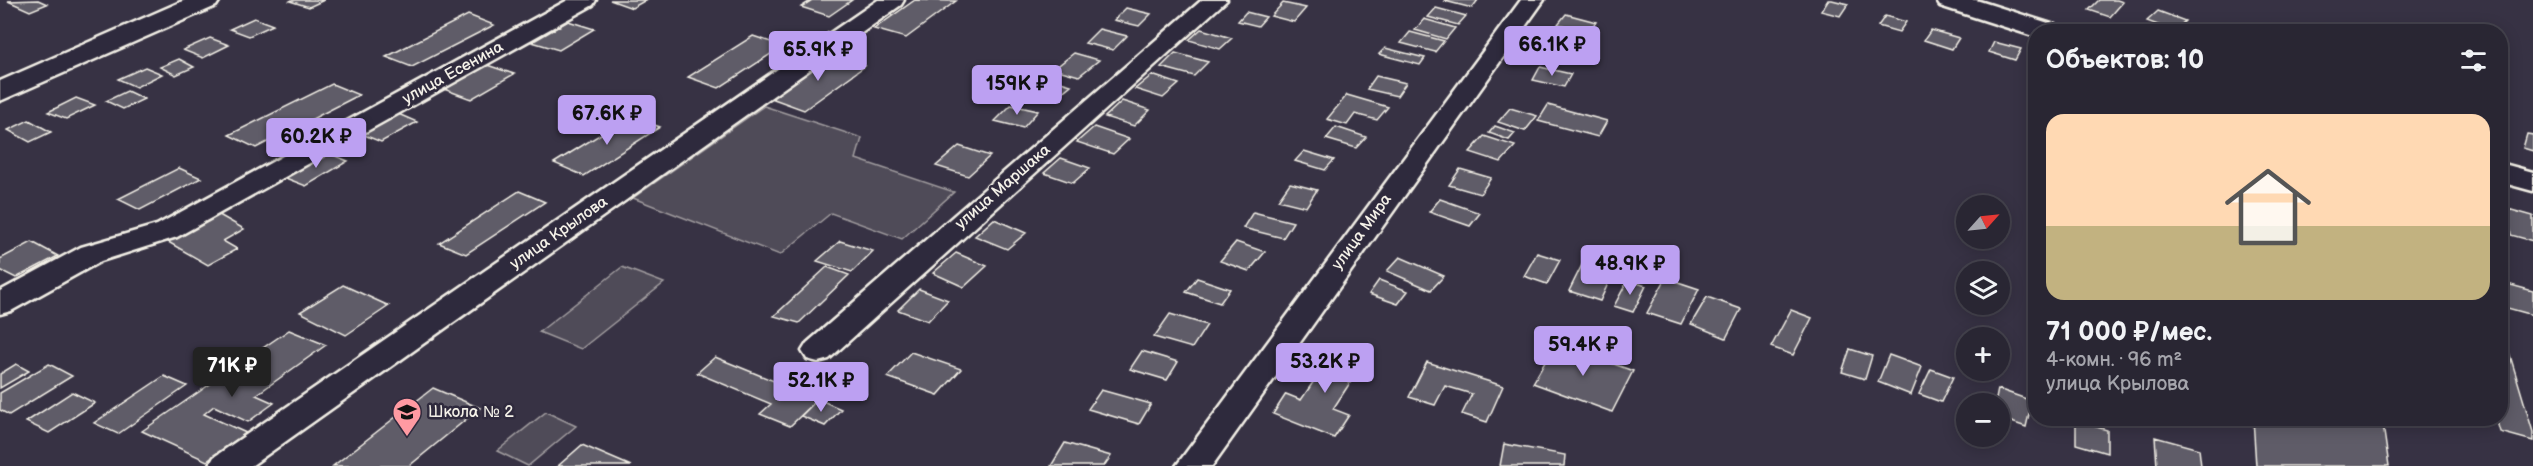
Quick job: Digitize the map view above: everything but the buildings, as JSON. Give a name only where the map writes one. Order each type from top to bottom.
[{"type":"street","points":[[0,92],[207,0]]},
{"type":"street","name":"улица Есенина","points":[[0,304],[91,254],[167,231],[585,0]]},
{"type":"street","name":"улица Крылова","points":[[226,466],[893,0]]},
{"type":"street","name":"улица Маршака","points":[[818,351],[1216,0]]},
{"type":"street","name":"улица Мира","points":[[1193,466],[1533,0]]},
{"type":"street","points":[[1949,0],[2028,26]]},
{"type":"street","points":[[2508,174],[2533,182]]},
{"type":"shaded area","points":[[764,106],[862,138],[856,159],[954,192],[902,239],[831,213],[780,255],[633,198]]},
{"type":"shaded area","points":[[622,267],[664,283],[581,349],[539,332]]},
{"type":"shaded area","points":[[546,412],[576,426],[528,466],[497,451]]},
{"type":"place","name":"Школа № 2","points":[[407,438]]}]
